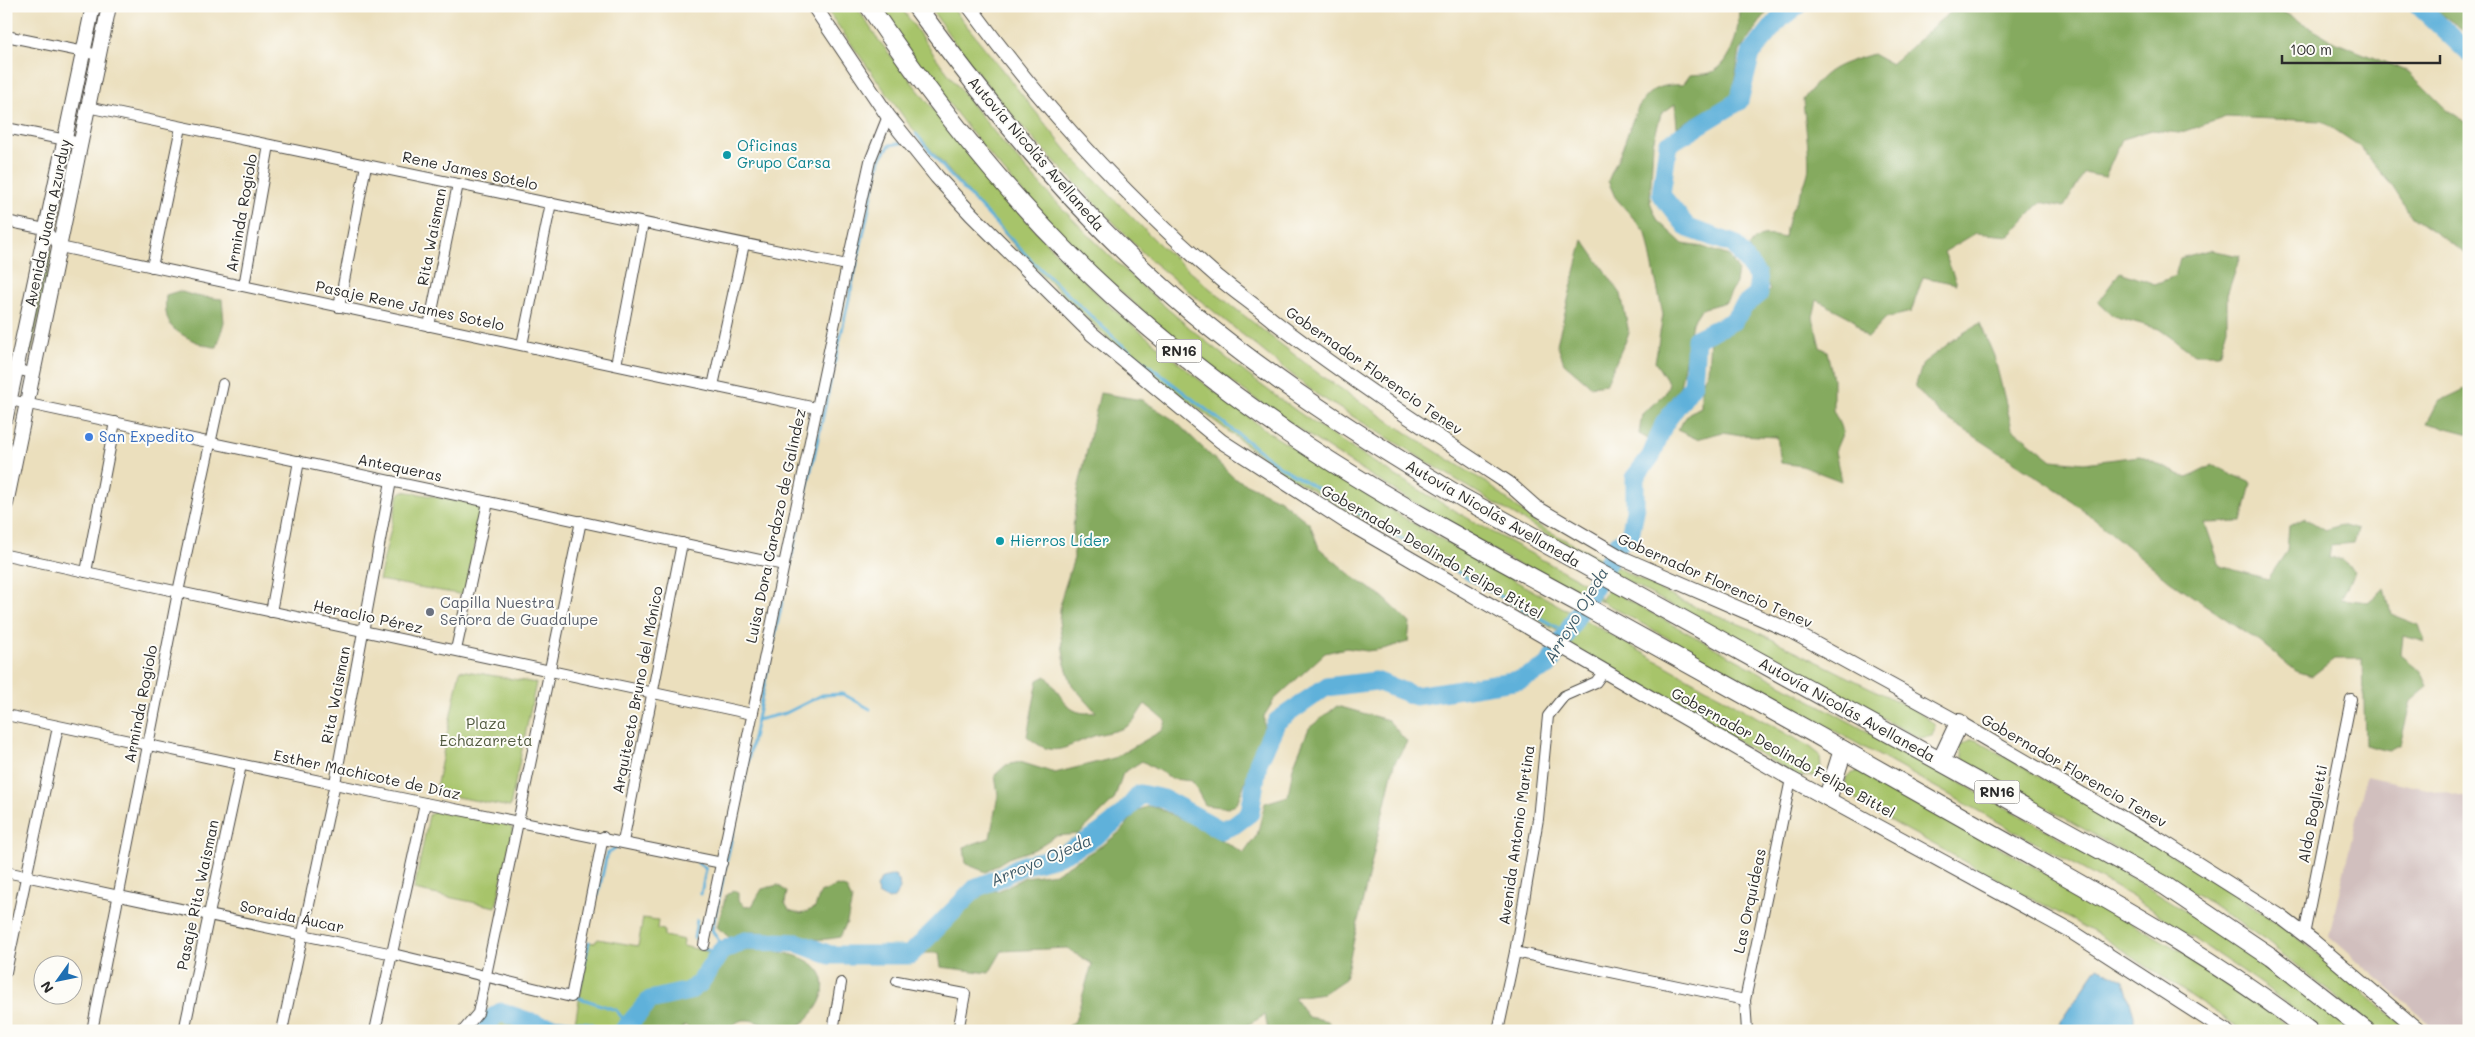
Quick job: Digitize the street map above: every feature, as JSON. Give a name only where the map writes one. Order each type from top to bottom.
[{"type":"highway","name":"RN16","points":[[869,6],[935,98],[1018,199],[1087,272],[1198,367],[1307,446],[1411,511],[1843,750],[2171,935],[2263,996],[2309,1031]]},
{"type":"highway","name":"Autovía Nicolás Avellaneda","points":[[916,6],[969,78],[1063,189],[1117,245],[1177,300],[1257,363],[1366,440],[1611,581],[1941,761],[2186,898],[2271,956],[2366,1031]]},
{"type":"highway","points":[[1941,761],[1959,723]]},
{"type":"highway","points":[[1828,798],[1843,750]]},
{"type":"street","name":"Avenida Juana Azurduy","points":[[6,418],[10,400],[11,368],[46,229],[93,6]]},
{"type":"street","name":"Avenida Juana Azurduy","points":[[6,504],[10,467],[60,247],[109,6]]},
{"type":"street","name":"Gobernador Deolindo Felipe Bittel","points":[[814,6],[858,75],[888,116],[943,184],[1050,294],[1092,334],[1221,441],[1330,512],[1791,779],[2072,932],[2226,1031]]},
{"type":"street","name":"Gobernador Florencio Tenev","points":[[969,6],[1001,50],[1070,133],[1131,197],[1220,279],[1324,359],[1508,484],[1535,507],[1602,547],[1622,558],[1794,632],[1959,723],[2249,895],[2304,935],[2419,1031]]},
{"type":"street","points":[[6,36],[99,55]]},
{"type":"street","name":"Rene James Sotelo","points":[[88,107],[847,265]]},
{"type":"street","name":"Luisa Dora Cardozo de Galíndez","points":[[704,945],[816,408],[870,161],[888,116]]},
{"type":"street","points":[[152,267],[181,127]]},
{"type":"street","points":[[6,128],[81,143]]},
{"type":"street","name":"Arminda Rogiolo","points":[[244,286],[270,145]]},
{"type":"street","points":[[339,306],[366,165]]},
{"type":"street","name":"Rita Waisman","points":[[429,326],[458,184]]},
{"type":"street","points":[[522,345],[551,204]]},
{"type":"street","points":[[6,221],[46,229],[60,247]]},
{"type":"street","points":[[616,366],[643,223]]},
{"type":"street","points":[[713,386],[744,244]]},
{"type":"street","name":"Pasaje Rene James Sotelo","points":[[60,247],[816,408]]},
{"type":"street","points":[[11,368],[32,373]]},
{"type":"street","name":"Arminda Rogiolo","points":[[92,1031],[178,592],[223,384]]},
{"type":"street","name":"Antequeras","points":[[10,400],[488,502],[581,520],[784,565]]},
{"type":"street","points":[[86,572],[115,422]]},
{"type":"street","points":[[271,612],[299,461]]},
{"type":"street","name":"Rita Waisman","points":[[282,1031],[335,783],[391,481]]},
{"type":"street","points":[[456,650],[488,502]]},
{"type":"street","points":[[464,1031],[478,1013],[581,520]]},
{"type":"street","name":"Arquitecto Bruno del Mónico","points":[[624,842],[682,543]]},
{"type":"street","name":"Heraclio Pérez","points":[[6,555],[456,650],[550,673],[752,714]]},
{"type":"street","name":"Avenida Antonio Martina","points":[[1498,1031],[1515,952],[1538,820],[1548,716],[1564,696],[1596,682],[1604,671]]},
{"type":"street","name":"Aldo Boglietti","points":[[2304,935],[2351,700]]},
{"type":"street","name":"Esther Machicote de Díaz","points":[[6,715],[424,803],[603,837],[722,863]]},
{"type":"street","points":[[6,972],[58,727]]},
{"type":"street","name":"Pasaje Rita Waisman","points":[[184,1031],[241,765]]},
{"type":"street","name":"Las Orquídeas","points":[[1747,1031],[1745,1000],[1791,779]]},
{"type":"street","points":[[375,1031],[424,803]]},
{"type":"street","name":"Soraida Áucar","points":[[6,872],[393,954],[486,975],[570,997],[603,837]]},
{"type":"street","points":[[1515,952],[1745,1000]]},
{"type":"street","points":[[897,981],[965,994],[958,1031]]},
{"type":"street","points":[[833,1031],[841,983]]},
{"type":"shaded area","points":[[2366,776],[2469,798],[2469,1031],[2438,1031],[2329,936]]},
{"type":"green space","points":[[824,6],[856,6],[877,38],[970,156],[1051,248],[1113,309],[1197,378],[1271,434],[1409,521],[1810,747],[1820,755],[1821,769],[1813,776],[1798,776],[1571,646],[1573,640],[1286,475],[1117,347],[1027,260],[950,172],[908,123]]},
{"type":"green space","points":[[877,6],[900,6],[946,71],[988,125],[1064,210],[1105,251],[1147,291],[1235,365],[1280,399],[1352,449],[1428,495],[1583,582],[1583,584],[1598,592],[1601,601],[1608,589],[2121,871],[2250,952],[2300,988],[2351,1031],[2321,1031],[2264,986],[2131,896],[1603,602],[1577,594],[1574,598],[1401,494],[1288,422],[1180,342],[1128,298],[1058,231],[1025,196],[963,122]]},
{"type":"green space","points":[[929,6],[951,6],[1071,156],[1163,248],[1214,292],[1319,374],[1419,441],[1487,483],[1539,526],[1679,600],[1749,628],[1917,711],[1933,723],[1935,727],[1932,736],[1920,738],[1913,735],[1593,563],[1316,394],[1149,259],[1037,143],[1001,102],[959,49]]},
{"type":"green space","points":[[1739,6],[1771,6],[1740,51],[1732,96],[1677,127],[1675,104],[1661,114],[1653,143],[1650,202],[1658,221],[1683,244],[1703,247],[1729,256],[1738,270],[1736,283],[1726,302],[1701,309],[1692,323],[1680,387],[1673,396],[1650,440],[1639,434],[1642,414],[1665,394],[1669,384],[1655,362],[1663,315],[1646,233],[1615,197],[1608,181],[1642,101],[1657,88],[1669,85],[1683,85],[1690,75],[1710,73],[1725,62],[1734,44]]},
{"type":"green space","points":[[1959,6],[2240,6],[2280,10],[2337,43],[2409,72],[2446,109],[2469,124],[2469,256],[2412,217],[2392,186],[2358,145],[2322,121],[2226,117],[2179,133],[2152,130],[2122,139],[2105,177],[2084,173],[2064,207],[2041,202],[2009,236],[1976,233],[1944,252],[1957,284],[1923,277],[1911,312],[1886,318],[1867,338],[1853,319],[1817,300],[1813,317],[1820,347],[1827,351],[1833,379],[1833,410],[1843,432],[1835,451],[1841,481],[1802,466],[1781,463],[1777,437],[1723,432],[1697,439],[1677,430],[1689,413],[1701,407],[1701,384],[1708,371],[1710,338],[1736,328],[1770,290],[1749,247],[1756,239],[1764,236],[1785,238],[1791,211],[1806,181],[1809,167],[1803,100],[1826,74],[1840,65],[1873,54],[1891,64]]},
{"type":"green space","points":[[2430,6],[2469,6],[2469,34]]},
{"type":"green space","points":[[1583,240],[1621,294],[1629,333],[1606,384],[1591,386],[1564,363],[1557,344]]},
{"type":"green space","points":[[49,250],[53,251],[31,353],[27,352]]},
{"type":"green space","points":[[2209,250],[2240,256],[2227,295],[2227,328],[2219,354],[2194,354],[2159,329],[2113,316],[2098,302],[2120,272],[2155,284],[2175,276],[2180,258]]},
{"type":"green space","points":[[179,291],[195,296],[222,299],[224,322],[217,347],[193,340],[171,326],[167,315],[166,295]]},
{"type":"green space","points":[[1980,323],[1994,356],[2012,428],[2052,460],[2084,463],[2140,456],[2187,478],[2213,465],[2251,483],[2242,522],[2205,523],[2220,566],[2268,579],[2287,551],[2289,526],[2305,518],[2325,530],[2341,525],[2358,530],[2354,543],[2331,545],[2329,558],[2342,560],[2355,571],[2341,599],[2368,602],[2385,588],[2391,614],[2419,625],[2425,642],[2403,636],[2401,655],[2421,671],[2428,686],[2411,700],[2400,745],[2389,751],[2365,745],[2363,659],[2334,659],[2312,676],[2296,671],[2260,642],[2170,581],[2062,493],[1940,414],[1915,387],[1923,363],[1960,335]]},
{"type":"green space","points":[[2469,387],[2469,434],[2427,423],[2438,402]]},
{"type":"green space","points":[[1100,393],[1142,400],[1174,420],[1234,478],[1280,500],[1310,524],[1319,548],[1353,577],[1384,598],[1410,623],[1408,642],[1383,649],[1367,651],[1346,648],[1325,653],[1274,700],[1264,716],[1264,733],[1237,803],[1228,808],[1205,805],[1192,781],[1173,779],[1142,761],[1123,773],[1114,800],[1079,834],[1055,836],[1035,849],[1008,858],[986,872],[966,864],[964,847],[990,838],[998,795],[995,775],[1006,765],[1020,762],[1055,773],[1114,758],[1163,730],[1166,721],[1145,704],[1133,721],[1124,728],[1096,735],[1059,749],[1045,748],[1027,736],[1038,680],[1046,676],[1071,708],[1078,712],[1096,712],[1072,685],[1065,664],[1059,621],[1061,599],[1074,558],[1073,527],[1078,490]]},
{"type":"green space","points":[[403,491],[478,504],[482,510],[464,595],[379,580],[399,494]]},
{"type":"green space","name":"Plaza Echazarreta","points":[[460,670],[536,683],[510,807],[435,793]]},
{"type":"green space","points":[[1337,706],[1388,720],[1407,742],[1394,764],[1345,979],[1324,993],[1294,997],[1308,1017],[1328,1021],[1335,1031],[1268,1031],[1265,1015],[1237,1031],[1063,1031],[1075,1021],[1092,964],[1067,948],[1002,951],[989,973],[941,967],[939,953],[923,953],[940,932],[988,890],[998,891],[1025,877],[1056,873],[1106,843],[1121,831],[1137,811],[1148,806],[1158,808],[1195,825],[1244,853],[1257,835],[1265,803],[1288,796],[1293,767],[1309,728]]},
{"type":"green space","points":[[1972,739],[2128,828],[2202,873],[2274,921],[2309,947],[2410,1031],[2378,1031],[2266,941],[2203,898],[1964,760],[1959,746]]},
{"type":"green space","points":[[1862,771],[1968,829],[2205,965],[2297,1031],[2244,1031],[2099,935],[1869,809],[1857,800],[1846,782],[1847,777],[1852,773]]},
{"type":"green space","points":[[435,811],[508,824],[513,830],[496,907],[414,890],[429,815]]},
{"type":"green space","points":[[778,885],[787,892],[785,903],[789,910],[801,914],[815,908],[820,893],[837,886],[846,888],[852,900],[847,922],[840,937],[808,939],[753,932],[730,938],[717,927],[726,895],[733,890],[738,893],[738,899],[745,907],[752,906],[762,889]]},
{"type":"green space","points":[[643,918],[658,920],[657,929],[664,930],[664,936],[684,940],[683,946],[713,953],[701,973],[681,988],[647,996],[614,1031],[595,1031],[575,1022],[590,942],[594,943],[598,939],[638,946]]},
{"type":"green space","points":[[750,950],[775,951],[801,958],[812,964],[820,972],[824,983],[820,1002],[814,1012],[797,1027],[792,1030],[782,1031],[753,1021],[744,1020],[718,1032],[691,1031],[685,1025],[680,1031],[628,1031],[644,1009],[657,1002],[689,993],[708,984],[715,968],[729,952]]},
{"type":"green space","points":[[501,1014],[507,1014],[536,1027],[558,1031],[489,1031]]},
{"type":"water","points":[[895,875],[899,881],[900,889],[894,898],[889,900],[878,894],[876,887],[882,878]]},
{"type":"water","points":[[2098,967],[2124,981],[2134,1016],[2134,1031],[2058,1031],[2062,1019]]},
{"type":"waterway","name":"Arroyo Ojeda","points":[[623,1031],[650,1000],[689,991],[700,983],[721,951],[745,941],[798,943],[830,955],[910,955],[977,887],[1022,866],[1055,857],[1091,839],[1122,815],[1140,794],[1164,799],[1221,830],[1234,825],[1250,813],[1258,763],[1277,721],[1326,687],[1376,681],[1415,696],[1520,680],[1548,666],[1618,544],[1630,535],[1635,511],[1635,477],[1651,456],[1664,424],[1693,384],[1696,339],[1733,321],[1745,305],[1759,294],[1757,275],[1734,244],[1688,228],[1661,195],[1668,144],[1739,101],[1751,54],[1780,18],[1798,6]]},
{"type":"waterway","name":"Arroyo Ojeda","points":[[2419,6],[2469,53]]},
{"type":"waterway","points":[[916,134],[949,174],[1029,258],[1121,344],[1278,465],[1481,586],[1566,632]]},
{"type":"waterway","points":[[730,947],[719,941],[712,930],[791,560],[880,159],[890,145],[901,143]]},
{"type":"waterway","points":[[757,720],[786,713],[822,695],[843,694],[870,709]]},
{"type":"waterway","points":[[598,895],[607,854],[616,847]]},
{"type":"waterway","points":[[698,863],[706,869],[701,894]]},
{"type":"waterway","points":[[694,938],[697,920]]},
{"type":"waterway","points":[[589,942],[577,997],[616,1010],[628,1025]]},
{"type":"waterway","points":[[698,946],[718,954]]},
{"type":"waterway","name":"Arroyo Ojeda","points":[[485,1031],[492,1018],[501,1012],[542,1026],[588,1031]]},
{"type":"place","name":"Oficinas Grupo Carsa","points":[[727,155]]},
{"type":"place","name":"San Expedito","points":[[89,437]]},
{"type":"place","name":"Hierros Líder","points":[[1000,541]]},
{"type":"place","name":"Capilla Nuestra Señora de Guadalupe","points":[[430,612]]}]
